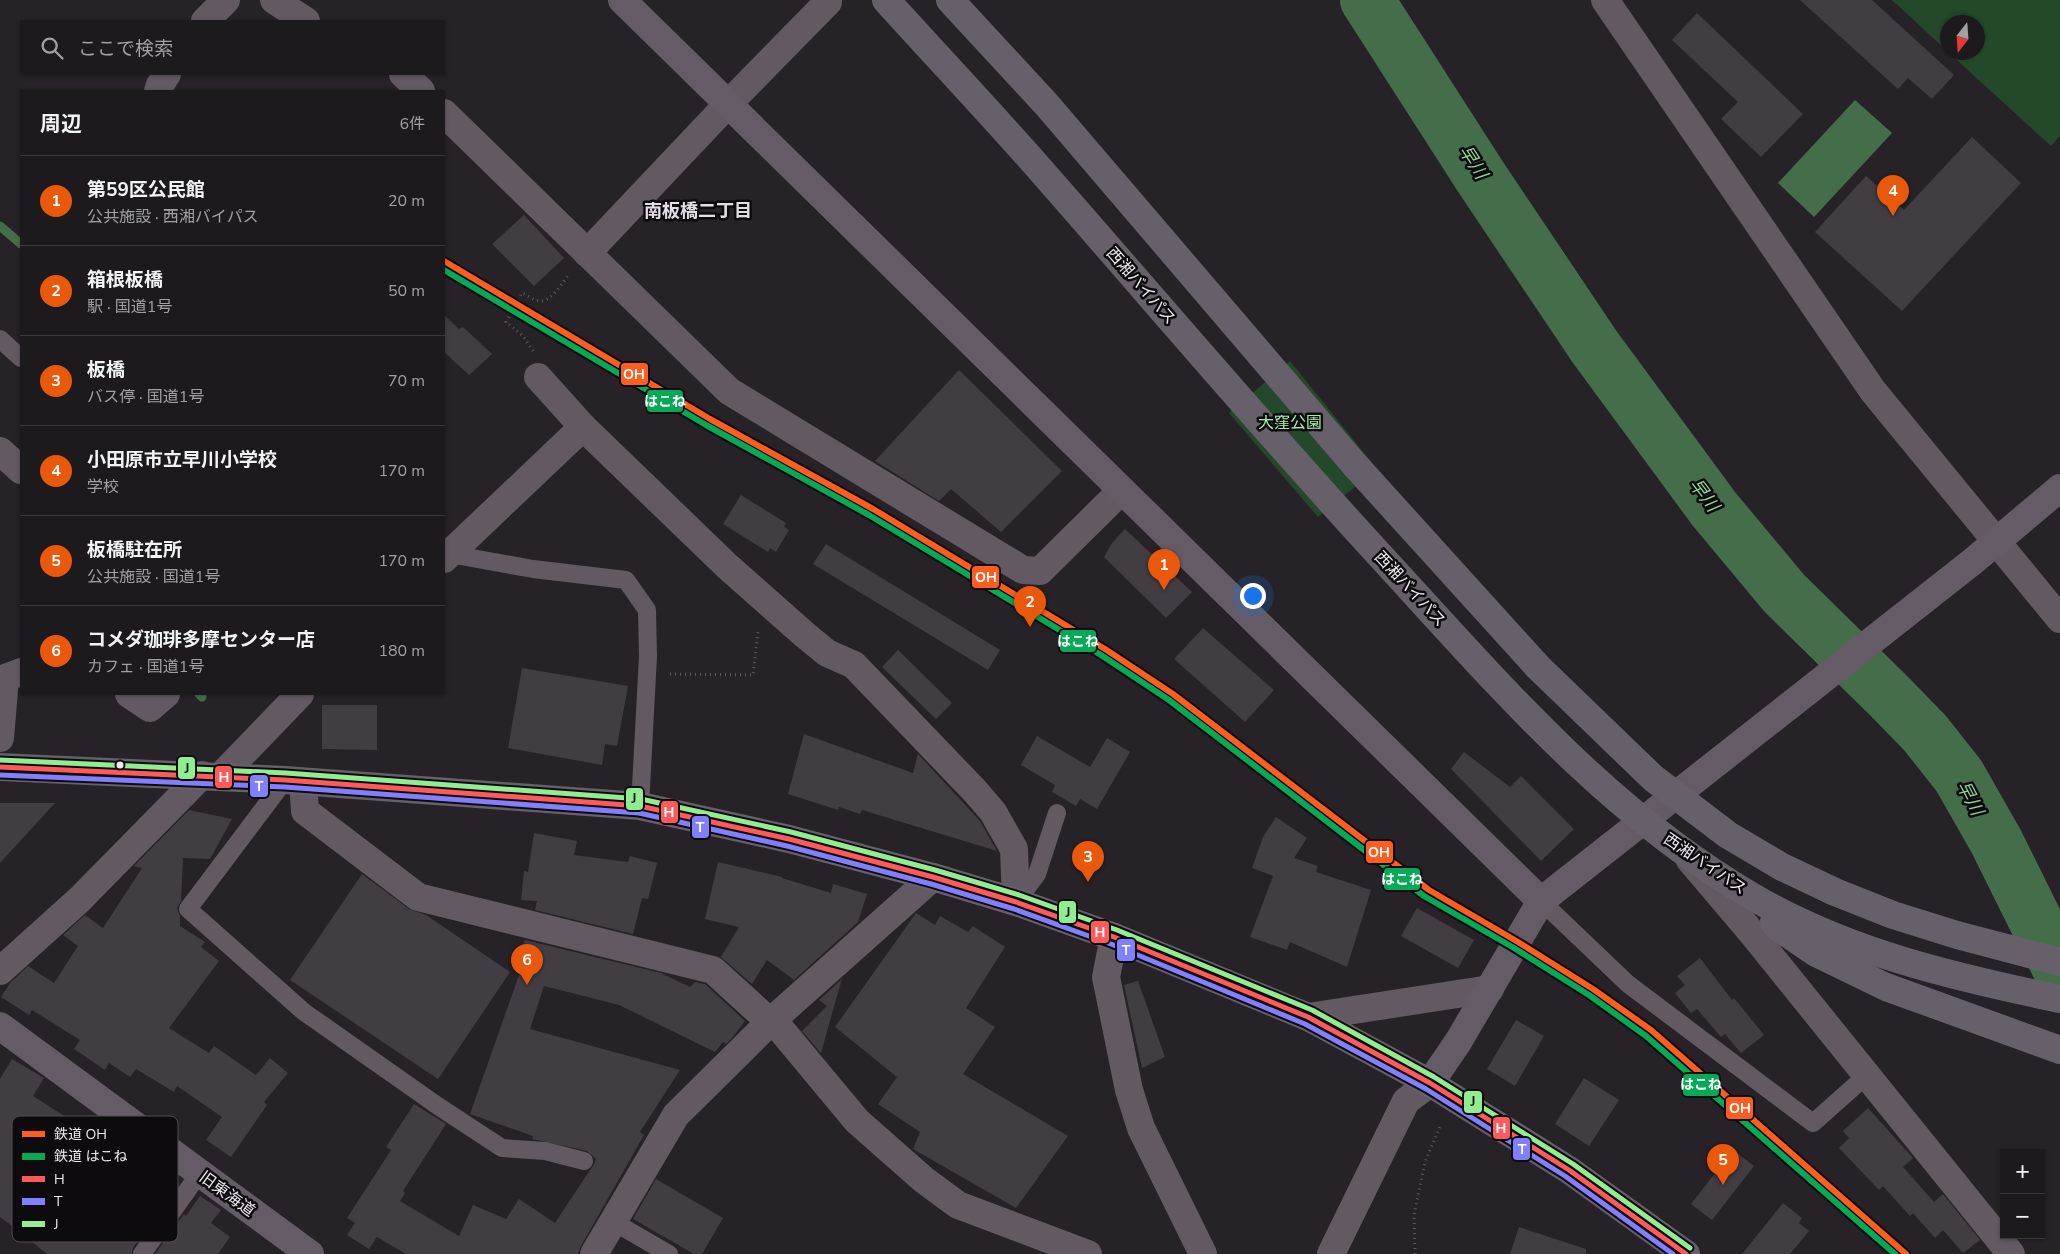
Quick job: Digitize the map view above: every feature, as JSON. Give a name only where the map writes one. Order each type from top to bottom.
[{"type":"highway","name":"西湘バイパス","points":[[886,0],[1027,155],[1319,489],[1522,710],[1587,773],[1640,818],[1688,855],[1756,899],[1828,934],[1899,960],[1957,977],[2060,999]]},
{"type":"highway","points":[[950,0],[1048,105],[1354,464],[1538,667],[1653,778],[1728,835],[1782,867],[1835,892],[1893,915],[1957,936],[2060,962]]},
{"type":"highway","points":[[0,767],[294,781],[640,806],[789,839],[933,877],[1016,902],[1114,937],[1308,1017],[1430,1082],[1569,1170],[1686,1254]]},
{"type":"highway","points":[[1756,899],[1778,927],[1825,957],[1886,987],[2060,1050]]},
{"type":"street","points":[[205,20],[226,0]]},
{"type":"street","points":[[274,0],[304,20]]},
{"type":"street","points":[[622,0],[1541,901]]},
{"type":"street","points":[[1605,0],[1873,391],[2060,619]]},
{"type":"street","points":[[587,253],[828,2]]},
{"type":"street","points":[[158,90],[166,75]]},
{"type":"street","points":[[405,75],[420,90]]},
{"type":"street","points":[[445,114],[729,391],[1024,570],[1040,571],[1121,491]]},
{"type":"street","points":[[538,377],[583,427],[727,566],[827,653],[854,664],[987,805],[1014,849],[1016,902]]},
{"type":"street","points":[[446,554],[583,427]]},
{"type":"street","points":[[0,451],[20,469]]},
{"type":"street","points":[[1331,1254],[1406,1101],[1430,1082],[1490,989],[1541,901],[1972,562],[2060,488]]},
{"type":"street","points":[[0,738],[5,678],[20,672]]},
{"type":"street","points":[[130,695],[150,708],[165,695]]},
{"type":"street","points":[[0,971],[299,695]]},
{"type":"street","points":[[294,781],[306,811],[418,897],[713,970],[772,1021],[857,1121],[924,1180],[958,1205],[1088,1254]]},
{"type":"street","points":[[1652,814],[1752,933],[2011,1254]]},
{"type":"street","points":[[594,1254],[676,1115],[772,1021],[933,877]]},
{"type":"street","points":[[1114,937],[1106,977],[1129,1090],[1141,1128],[1203,1254]]},
{"type":"street","points":[[1308,1017],[1490,989]]},
{"type":"street","name":"旧東海道","points":[[0,1026],[121,1116]]},
{"type":"street","name":"旧東海道","points":[[178,1158],[310,1254]]},
{"type":"lane","points":[[0,339],[20,357]]},
{"type":"lane","points":[[446,554],[533,569],[626,580],[647,610],[640,806]]},
{"type":"lane","points":[[294,781],[188,909],[304,1012],[438,1106],[502,1148],[545,1151],[584,1161]]},
{"type":"lane","points":[[1016,902],[1037,874],[1057,813]]},
{"type":"lane","points":[[1541,901],[1628,984],[1813,1123],[1867,1075]]},
{"type":"lane","points":[[178,1203],[199,1174]]},
{"type":"lane","points":[[612,1221],[668,1254]]},
{"type":"lane","points":[[142,1254],[151,1242]]},
{"type":"path","points":[[538,377],[536,359],[532,347],[523,336],[506,322],[522,292],[538,301],[544,301],[550,297],[587,253]]},
{"type":"path","points":[[646,674],[753,675],[762,597]]},
{"type":"path","points":[[1415,1254],[1414,1215],[1425,1162],[1441,1124]]},
{"type":"green space","points":[[1892,0],[2060,0],[2060,136],[2051,146],[1957,60],[1985,60],[1985,15],[1940,15],[1940,45]]},
{"type":"green space","name":"大窪公園","points":[[1290,361],[1377,469],[1318,517],[1229,413]]},
{"type":"shaded area","points":[[1855,100],[1892,133],[1814,217],[1778,183]]},
{"type":"building","points":[[1800,0],[1872,0],[1954,75],[1932,99],[1908,78],[1898,89]]},
{"type":"building","points":[[1697,13],[1803,114],[1761,157],[1721,119],[1738,102],[1672,40]]},
{"type":"building","points":[[1972,137],[2021,183],[1902,311],[1815,232],[1866,176],[1904,210]]},
{"type":"building","points":[[524,215],[564,258],[534,286],[492,244]]},
{"type":"building","points":[[445,316],[459,329],[463,327],[492,354],[469,375],[445,353]]},
{"type":"building","points":[[959,370],[1062,471],[1001,532],[951,489],[939,501],[875,461]]},
{"type":"building","points":[[741,495],[786,523],[784,527],[789,530],[776,552],[770,548],[768,552],[723,524]]},
{"type":"building","points":[[1125,529],[1192,592],[1166,618],[1104,557],[1112,543]]},
{"type":"building","points":[[826,544],[1000,650],[988,670],[813,564]]},
{"type":"building","points":[[1203,628],[1274,690],[1245,722],[1174,659]]},
{"type":"building","points":[[898,650],[952,703],[936,719],[882,667]]},
{"type":"building","points":[[522,668],[628,686],[617,746],[605,744],[602,765],[508,748]]},
{"type":"building","points":[[322,705],[377,705],[377,750],[322,749]]},
{"type":"building","points":[[804,734],[913,773],[918,754],[980,821],[997,851],[862,810],[860,814],[839,807],[838,810],[788,794]]},
{"type":"building","points":[[1037,736],[1090,767],[1107,738],[1130,752],[1097,809],[1080,799],[1076,806],[1052,792],[1055,785],[1021,765]]},
{"type":"building","points":[[1464,752],[1510,787],[1521,776],[1574,829],[1541,861],[1451,769]]},
{"type":"building","points":[[0,803],[55,803],[0,863]]},
{"type":"building","points":[[189,810],[232,819],[210,859],[183,858],[181,901],[177,908],[180,916],[180,926],[205,942],[201,947],[219,961],[169,1028],[209,1053],[214,1046],[256,1075],[270,1058],[288,1073],[264,1102],[267,1105],[231,1157],[206,1140],[222,1117],[177,1086],[174,1092],[136,1069],[130,1077],[109,1063],[105,1070],[74,1049],[80,1040],[32,1010],[29,1015],[1,997],[10,983],[28,966],[54,983],[78,946],[63,935],[85,915],[103,928],[142,868],[134,866]]},
{"type":"building","points":[[1276,817],[1307,838],[1294,858],[1318,866],[1316,872],[1371,890],[1347,967],[1290,942],[1287,950],[1250,937],[1273,876],[1252,868],[1263,837]]},
{"type":"building","points":[[534,833],[577,841],[574,855],[628,862],[630,856],[657,863],[648,899],[642,898],[633,934],[535,910],[537,901],[521,900],[524,871],[528,872]]},
{"type":"building","points":[[718,862],[782,877],[831,893],[833,884],[867,894],[858,922],[794,980],[767,960],[752,984],[721,957],[739,927],[705,919]]},
{"type":"building","points":[[362,874],[409,909],[426,915],[510,972],[438,1079],[290,980]]},
{"type":"building","points":[[1417,908],[1474,940],[1458,968],[1401,936]]},
{"type":"building","points":[[916,913],[935,925],[940,916],[968,932],[973,926],[1005,947],[966,1008],[995,1027],[963,1074],[1068,1136],[1016,1208],[913,1149],[920,1132],[878,1104],[897,1077],[835,1027]]},
{"type":"building","points":[[525,940],[661,973],[690,987],[695,982],[705,984],[745,1021],[731,1039],[726,1044],[723,1042],[715,1052],[619,1005],[544,986],[530,1029],[680,1070],[640,1132],[644,1135],[578,1254],[406,1254],[377,1237],[369,1249],[347,1235],[355,1223],[347,1218],[391,1150],[386,1147],[414,1104],[446,1124],[403,1191],[405,1193],[400,1201],[459,1236],[473,1205],[506,1219],[519,1199],[555,1223],[594,1164],[596,1159],[587,1151],[532,1139],[533,1136],[470,1114],[525,958],[519,955]]},
{"type":"building","points":[[1700,958],[1732,1000],[1734,998],[1764,1035],[1741,1053],[1725,1034],[1721,1037],[1697,1009],[1691,1013],[1675,993],[1685,985],[1677,976]]},
{"type":"building","points":[[842,979],[821,1053],[802,1031],[827,1006],[819,1000]]},
{"type":"building","points":[[1138,981],[1165,1057],[1142,1068],[1124,985]]},
{"type":"building","points":[[1516,1020],[1544,1036],[1515,1086],[1487,1069]]},
{"type":"building","points":[[12,1059],[44,1078],[33,1096],[64,1116],[12,1116],[12,1226],[0,1217],[0,1079]]},
{"type":"building","points":[[1584,1078],[1619,1100],[1589,1146],[1555,1124]]},
{"type":"building","points":[[1868,1108],[1913,1158],[1903,1167],[1934,1202],[1943,1194],[1980,1240],[1963,1253],[1943,1230],[1935,1238],[1913,1213],[1910,1216],[1883,1186],[1879,1190],[1839,1148],[1849,1138],[1843,1131]]},
{"type":"building","points":[[1733,1150],[1754,1166],[1712,1220],[1691,1204]]},
{"type":"building","points":[[656,1179],[723,1218],[702,1254],[694,1254],[633,1219]]},
{"type":"building","points":[[200,1196],[221,1210],[211,1223],[230,1237],[218,1254],[155,1254],[164,1242],[178,1242],[178,1222],[184,1214],[186,1216]]},
{"type":"building","points":[[1783,1203],[1802,1218],[1799,1223],[1809,1231],[1790,1254],[1742,1254]]},
{"type":"building","points":[[1519,1227],[1586,1249],[1586,1254],[1510,1254]]},
{"type":"building","points":[[32,1242],[137,1242],[133,1248],[132,1254],[47,1254]]},
{"type":"waterway","name":"早川","points":[[1367,0],[1480,176],[1594,346],[1714,509],[1784,593],[1925,733],[1959,776],[1996,841],[2060,970]]},
{"type":"waterway","points":[[0,226],[20,243]]},
{"type":"rail line","name":"OH","points":[[445,262],[710,419],[873,509],[1105,649],[1173,694],[1429,890],[1593,989],[1651,1030],[1906,1254]]},
{"type":"rail line","name":"はこね","points":[[445,271],[706,425],[869,515],[1101,655],[1169,700],[1424,896],[1514,948],[1589,995],[1646,1036],[1895,1254]]},
{"type":"transit line","name":"J","points":[[0,760],[286,773],[641,799],[791,832],[935,870],[1019,895],[1117,930],[1312,1010],[1434,1077],[1573,1164],[1690,1248]]},
{"type":"transit line","name":"H","points":[[0,767],[285,780],[640,806],[789,839],[933,877],[1016,902],[1114,937],[1308,1017],[1430,1083],[1569,1170],[1686,1254]]},
{"type":"transit line","name":"T","points":[[0,775],[285,787],[639,813],[787,846],[931,884],[1014,909],[1111,944],[1305,1024],[1426,1089],[1565,1176],[1673,1254]]},
{"type":"place","name":"小田原市立早川小学校","points":[[1893,216]]},
{"type":"place","name":"第59区公民館","points":[[1164,590]]},
{"type":"place","name":"箱根板橋","points":[[1030,627]]},
{"type":"place","name":"板橋","points":[[1088,882]]},
{"type":"place","name":"コメダ珈琲多摩センター店","points":[[527,985]]},
{"type":"place","name":"板橋駐在所","points":[[1723,1185]]},
{"type":"district","name":"南板橋二丁目","points":[[698,211]]}]
